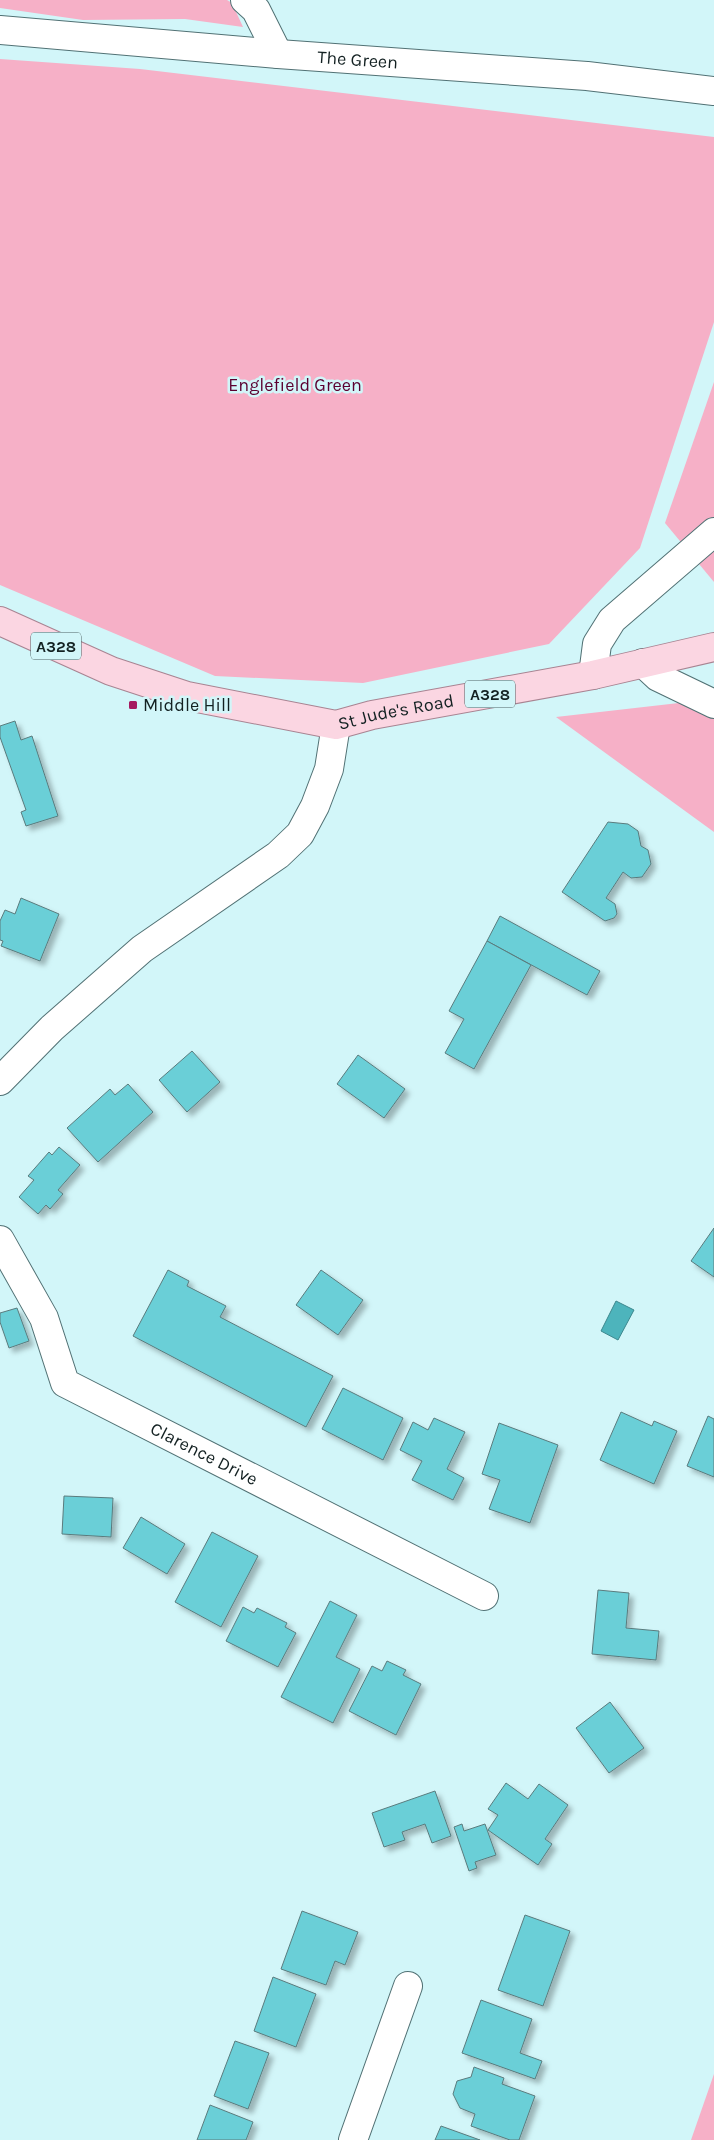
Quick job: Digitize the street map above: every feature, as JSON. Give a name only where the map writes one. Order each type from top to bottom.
[{"type":"main road","name":"St Jude's Road","points":[[0,620],[111,671],[187,696],[336,725],[372,715],[592,675],[714,647]]},
{"type":"street","points":[[253,3],[278,54]]},
{"type":"street","name":"The Green","points":[[0,30],[278,54],[587,76],[714,91]]},
{"type":"street","points":[[592,675],[597,644],[612,620],[714,532]]},
{"type":"street","points":[[643,663],[658,677],[714,704]]},
{"type":"street","points":[[0,1082],[52,1028],[142,949],[278,855],[300,834],[315,806],[328,769],[336,725]]},
{"type":"street","name":"Clarence Drive","points":[[0,1240],[44,1318],[65,1383],[484,1596]]},
{"type":"street","points":[[353,2140],[408,1986]]},
{"type":"green space","points":[[0,0],[227,0],[232,3],[243,27],[185,19],[83,20],[0,8]]},
{"type":"green space","name":"Englefield Green","points":[[0,59],[140,69],[714,137],[714,322],[640,548],[549,644],[363,683],[215,676],[0,585]]},
{"type":"green space","points":[[714,382],[714,582],[665,523]]},
{"type":"green space","points":[[714,699],[714,832],[556,717]]},
{"type":"green space","points":[[714,2074],[714,2140],[691,2140]]},
{"type":"water","points":[[616,1301],[634,1310],[618,1340],[601,1331]]},
{"type":"building","points":[[15,721],[21,740],[32,736],[58,816],[26,826],[21,812],[26,810],[0,737],[0,726]]},
{"type":"building","points":[[608,822],[628,824],[638,831],[641,846],[648,850],[651,864],[642,877],[631,878],[623,872],[606,898],[615,904],[617,914],[614,918],[605,921],[562,892]]},
{"type":"building","points":[[21,898],[59,914],[40,961],[1,946],[3,941],[0,940],[0,921],[5,910],[15,914]]},
{"type":"building","points":[[500,916],[600,971],[587,995],[487,941]]},
{"type":"building","points":[[487,941],[531,965],[474,1069],[445,1053],[464,1019],[449,1011]]},
{"type":"building","points":[[192,1051],[220,1082],[187,1112],[159,1080]]},
{"type":"building","points":[[358,1055],[405,1089],[384,1118],[337,1084]]},
{"type":"building","points":[[128,1084],[153,1112],[98,1162],[67,1128],[110,1089],[115,1095]]},
{"type":"building","points":[[59,1147],[80,1165],[58,1190],[63,1194],[50,1209],[46,1205],[38,1214],[19,1197],[34,1180],[28,1176],[49,1152],[52,1155]]},
{"type":"building","points":[[714,1228],[714,1277],[691,1261]]},
{"type":"building","points":[[168,1270],[189,1281],[187,1286],[226,1306],[220,1317],[333,1376],[306,1427],[133,1336]]},
{"type":"building","points":[[321,1270],[363,1300],[338,1335],[296,1305]]},
{"type":"building","points":[[17,1308],[29,1341],[9,1348],[0,1322],[0,1313]]},
{"type":"building","points":[[343,1388],[403,1418],[383,1460],[322,1429]]},
{"type":"building","points":[[621,1412],[652,1426],[654,1421],[677,1431],[654,1484],[600,1460]]},
{"type":"building","points":[[708,1416],[714,1419],[714,1477],[687,1466]]},
{"type":"building","points":[[434,1418],[465,1432],[447,1469],[464,1478],[453,1500],[412,1480],[422,1461],[400,1450],[413,1422],[428,1430]]},
{"type":"building","points":[[499,1423],[558,1445],[530,1523],[489,1509],[500,1480],[482,1474]]},
{"type":"building","points":[[64,1496],[113,1498],[111,1537],[62,1534]]},
{"type":"building","points":[[141,1517],[185,1544],[167,1574],[123,1548]]},
{"type":"building","points":[[212,1532],[258,1556],[221,1627],[175,1602]]},
{"type":"building","points":[[598,1590],[629,1593],[626,1628],[659,1631],[656,1660],[592,1654]]},
{"type":"building","points":[[330,1601],[357,1615],[336,1657],[360,1669],[333,1723],[281,1697]]},
{"type":"building","points":[[243,1607],[254,1613],[257,1608],[287,1623],[285,1627],[296,1633],[278,1667],[226,1641]]},
{"type":"building","points":[[387,1661],[406,1670],[403,1675],[421,1684],[396,1735],[349,1711],[372,1666],[382,1671]]},
{"type":"building","points":[[610,1702],[644,1748],[609,1773],[576,1728]]},
{"type":"building","points":[[506,1783],[528,1799],[539,1784],[568,1805],[545,1839],[552,1844],[538,1865],[488,1830],[498,1815],[488,1809]]},
{"type":"building","points":[[435,1791],[451,1836],[432,1843],[425,1824],[402,1832],[405,1840],[384,1847],[372,1813]]},
{"type":"building","points":[[462,1824],[464,1831],[485,1824],[496,1855],[475,1862],[477,1868],[469,1871],[454,1827]]},
{"type":"building","points":[[302,1911],[358,1932],[345,1965],[335,1961],[326,1985],[281,1969]]},
{"type":"building","points":[[525,1915],[570,1931],[543,2006],[498,1990]]},
{"type":"building","points":[[273,1977],[316,1994],[296,2047],[254,2031]]},
{"type":"building","points":[[481,2000],[532,2019],[520,2053],[542,2061],[535,2079],[462,2053]]},
{"type":"building","points":[[235,2041],[269,2053],[248,2109],[214,2096]]},
{"type":"building","points":[[474,2067],[504,2078],[502,2084],[535,2096],[519,2140],[510,2140],[471,2126],[475,2114],[460,2108],[453,2094],[457,2081],[471,2077]]},
{"type":"building","points":[[210,2105],[253,2122],[246,2140],[197,2140]]},
{"type":"building","points":[[441,2126],[480,2140],[435,2140]]},
{"type":"place","name":"Middle Hill","points":[[133,705]]}]
